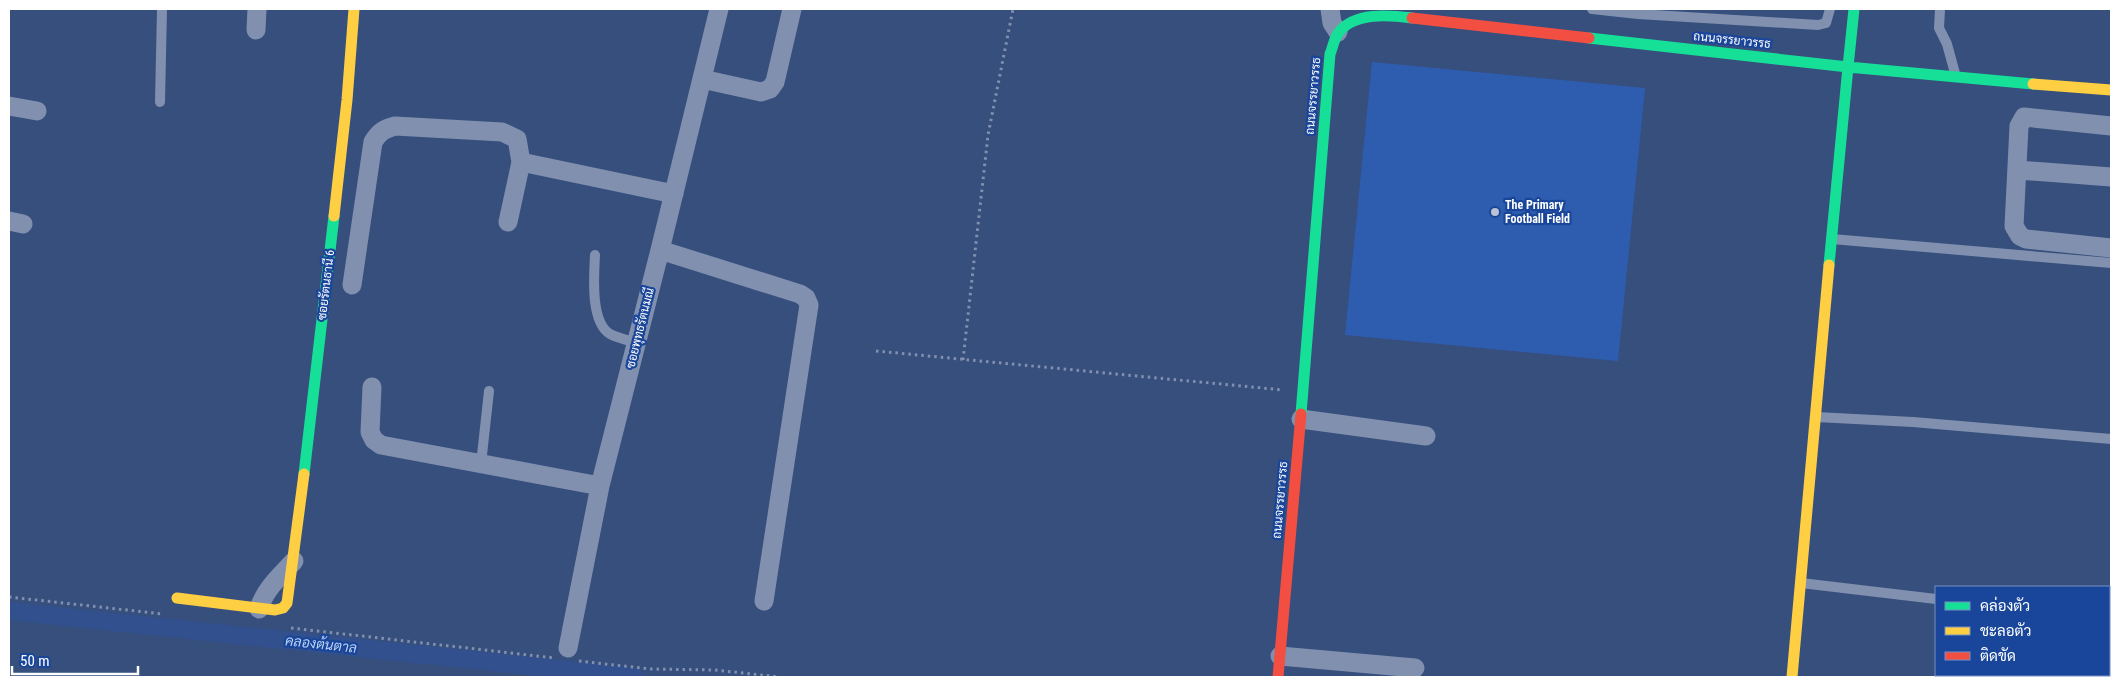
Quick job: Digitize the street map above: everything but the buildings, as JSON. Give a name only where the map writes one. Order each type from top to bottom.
[{"type":"street","points":[[256,30],[257,9]]},
{"type":"street","name":"ซอยรัตนธานี 6","points":[[177,598],[259,609],[268,591],[294,561],[347,100],[354,9]]},
{"type":"street","name":"ซอยพุทธรัตนมณี","points":[[567,656],[600,486],[719,9]]},
{"type":"street","points":[[702,79],[762,92],[770,89],[775,82],[792,9]]},
{"type":"street","points":[[1330,9],[1332,23],[1338,32]]},
{"type":"street","points":[[1792,677],[1831,239],[1854,9]]},
{"type":"street","name":"ถนนจรรยาวรรธ","points":[[1278,677],[1304,392],[1330,54],[1338,32],[1355,14],[1372,17],[1394,16],[1956,78],[2111,90]]},
{"type":"street","points":[[9,106],[37,111]]},
{"type":"street","points":[[2111,126],[2024,117],[2019,126],[2014,226],[2020,236],[2026,239],[2111,248]]},
{"type":"street","points":[[352,285],[370,154],[373,142],[378,134],[386,128],[396,126],[502,132],[518,139],[521,162],[508,222]]},
{"type":"street","points":[[521,162],[674,194]]},
{"type":"street","points":[[2018,170],[2111,178]]},
{"type":"street","points":[[660,250],[800,294],[806,298],[809,305],[764,601]]},
{"type":"street","points":[[372,387],[370,432],[374,440],[381,445],[600,486]]},
{"type":"street","points":[[1301,419],[1426,436]]},
{"type":"street","points":[[1280,656],[1415,668]]},
{"type":"lane","points":[[160,102],[162,9]]},
{"type":"lane","points":[[1592,9],[1818,26],[1826,23],[1830,9]]},
{"type":"lane","points":[[1940,9],[1939,28],[1947,44],[1956,78]]},
{"type":"lane","points":[[1831,239],[2111,263]]},
{"type":"lane","points":[[595,255],[594,288],[602,327],[610,334],[636,343]]},
{"type":"lane","points":[[481,464],[489,391]]},
{"type":"lane","points":[[1816,417],[1913,422],[2111,439]]},
{"type":"lane","points":[[1801,583],[1935,599]]},
{"type":"path","points":[[963,360],[988,135],[1013,9]]},
{"type":"path","points":[[876,351],[1304,392]]},
{"type":"path","points":[[9,597],[171,615]]},
{"type":"path","points":[[290,628],[567,656],[650,669],[714,670],[780,677]]},
{"type":"shaded area","name":"The Primary Football Field","points":[[1372,62],[1645,88],[1618,361],[1345,335]]},
{"type":"waterway","name":"คลองต้นตาล","points":[[9,611],[634,677]]},
{"type":"traffic: fast","points":[[1589,38],[1848,67],[1854,9]]},
{"type":"traffic: fast","points":[[1301,414],[1330,54],[1339,32],[1354,21],[1373,16],[1412,18]]},
{"type":"traffic: fast","points":[[1829,265],[1848,67],[2033,84]]},
{"type":"traffic: fast","points":[[304,474],[334,216]]},
{"type":"traffic: slow","points":[[334,216],[347,100],[354,9]]},
{"type":"traffic: slow","points":[[2033,84],[2111,90]]},
{"type":"traffic: slow","points":[[1792,677],[1829,265]]},
{"type":"traffic: slow","points":[[177,598],[275,610],[283,608],[287,603],[304,474]]},
{"type":"traffic: jam","points":[[1412,18],[1589,38]]},
{"type":"traffic: jam","points":[[1278,677],[1301,414]]},
{"type":"place","name":"The Primary Football Field","points":[[1495,212]]}]
